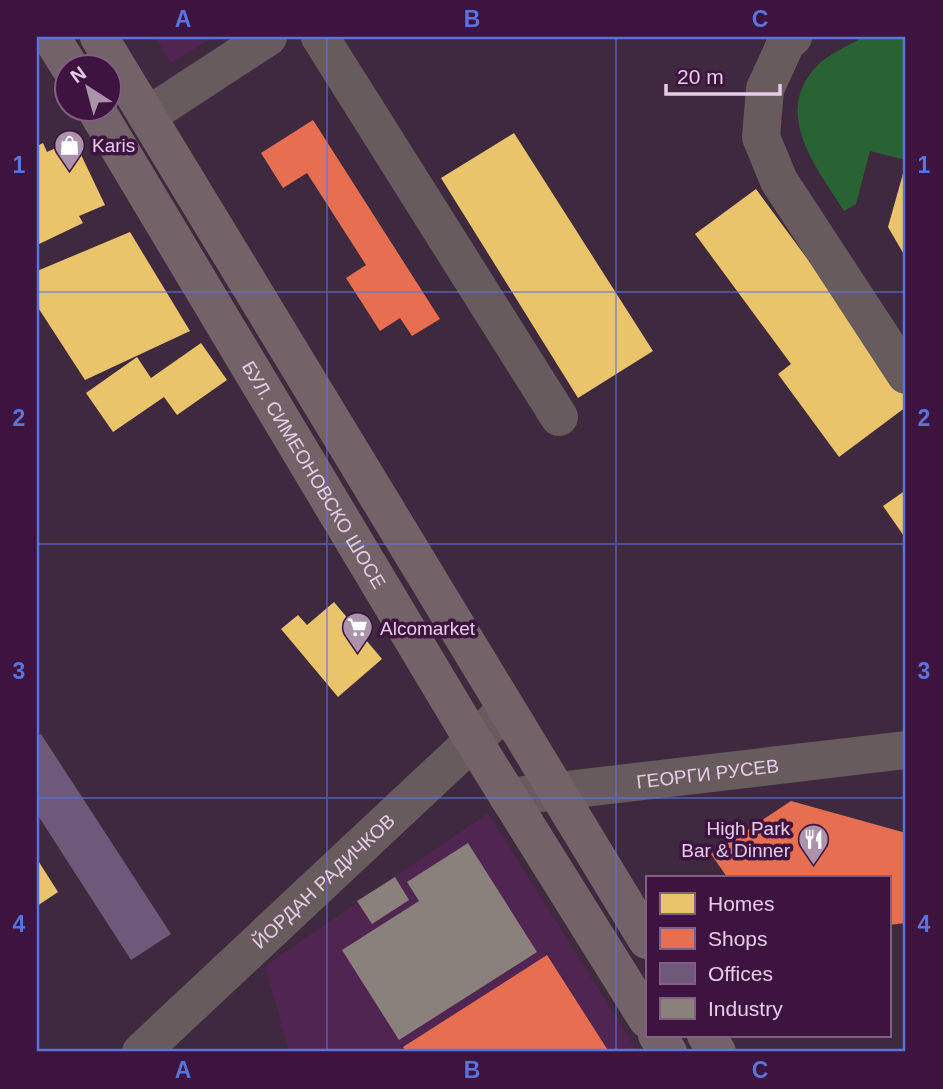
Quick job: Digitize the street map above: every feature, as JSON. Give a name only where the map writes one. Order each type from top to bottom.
[{"type":"main road","points":[[51,37],[60,52]]},
{"type":"main road","points":[[99,37],[554,791],[646,938]]},
{"type":"main road","name":"БУЛ. СИМЕОНОВСКО ШОСЕ","points":[[103,122],[473,740],[646,1017]]},
{"type":"main road","points":[[658,1036],[668,1052]]},
{"type":"main road","points":[[707,1036],[717,1052]]},
{"type":"street","points":[[147,116],[268,37]]},
{"type":"street","points":[[320,37],[559,416]]},
{"type":"street","points":[[793,37],[786,43],[765,89],[761,137],[779,181],[906,375]]},
{"type":"street","name":"ЙОРДАН РАДИЧКОВ","points":[[141,1052],[506,710]]},
{"type":"street","name":"ГЕОРГИ РУСЕВ","points":[[509,797],[906,750]]},
{"type":"shaded area","points":[[155,37],[214,37],[171,63]]},
{"type":"shaded area","points":[[488,813],[638,1052],[289,1052],[265,966]]},
{"type":"green space","points":[[863,37],[906,37],[906,160],[870,151],[856,204],[844,211],[821,175],[803,138],[798,118],[799,99],[806,80],[821,62]]},
{"type":"building: Homes","points":[[514,133],[653,351],[578,398],[441,178]]},
{"type":"building: Homes","points":[[74,140],[105,205],[79,216],[83,223],[37,245],[37,146],[43,143],[47,152]]},
{"type":"building: Homes","points":[[906,163],[906,258],[888,227]]},
{"type":"building: Homes","points":[[756,189],[906,393],[906,407],[839,457],[778,374],[791,364],[695,234]]},
{"type":"building: Homes","points":[[130,232],[190,331],[85,380],[37,306],[37,271]]},
{"type":"building: Homes","points":[[201,343],[227,380],[177,415],[164,397],[113,432],[86,393],[137,357],[151,378]]},
{"type":"building: Homes","points":[[906,490],[906,539],[883,506]]},
{"type":"building: Homes","points":[[334,602],[382,659],[338,697],[281,629],[298,615],[307,625]]},
{"type":"building: Homes","points":[[37,859],[58,892],[37,906]]},
{"type":"building: Shops","points":[[313,120],[440,319],[412,336],[400,318],[380,331],[346,278],[366,265],[307,173],[283,188],[261,153]]},
{"type":"building: Shops","name":"High Park Bar & Dinner","points":[[791,801],[906,833],[906,923],[890,925],[890,876],[726,876],[711,854]]},
{"type":"building: Shops","points":[[547,955],[609,1052],[406,1052],[403,1047]]},
{"type":"building: Offices","points":[[41,734],[171,934],[131,960],[37,814],[37,737]]},
{"type":"building: Industry","points":[[468,843],[537,952],[399,1040],[342,950],[419,901],[407,882]]},
{"type":"building: Industry","points":[[395,877],[409,900],[372,924],[357,901]]},
{"type":"place","name":"Karis","points":[[69,172]]},
{"type":"place","name":"Alcomarket","points":[[357,655]]},
{"type":"place","name":"High Park Bar & Dinner","points":[[813,866]]}]
